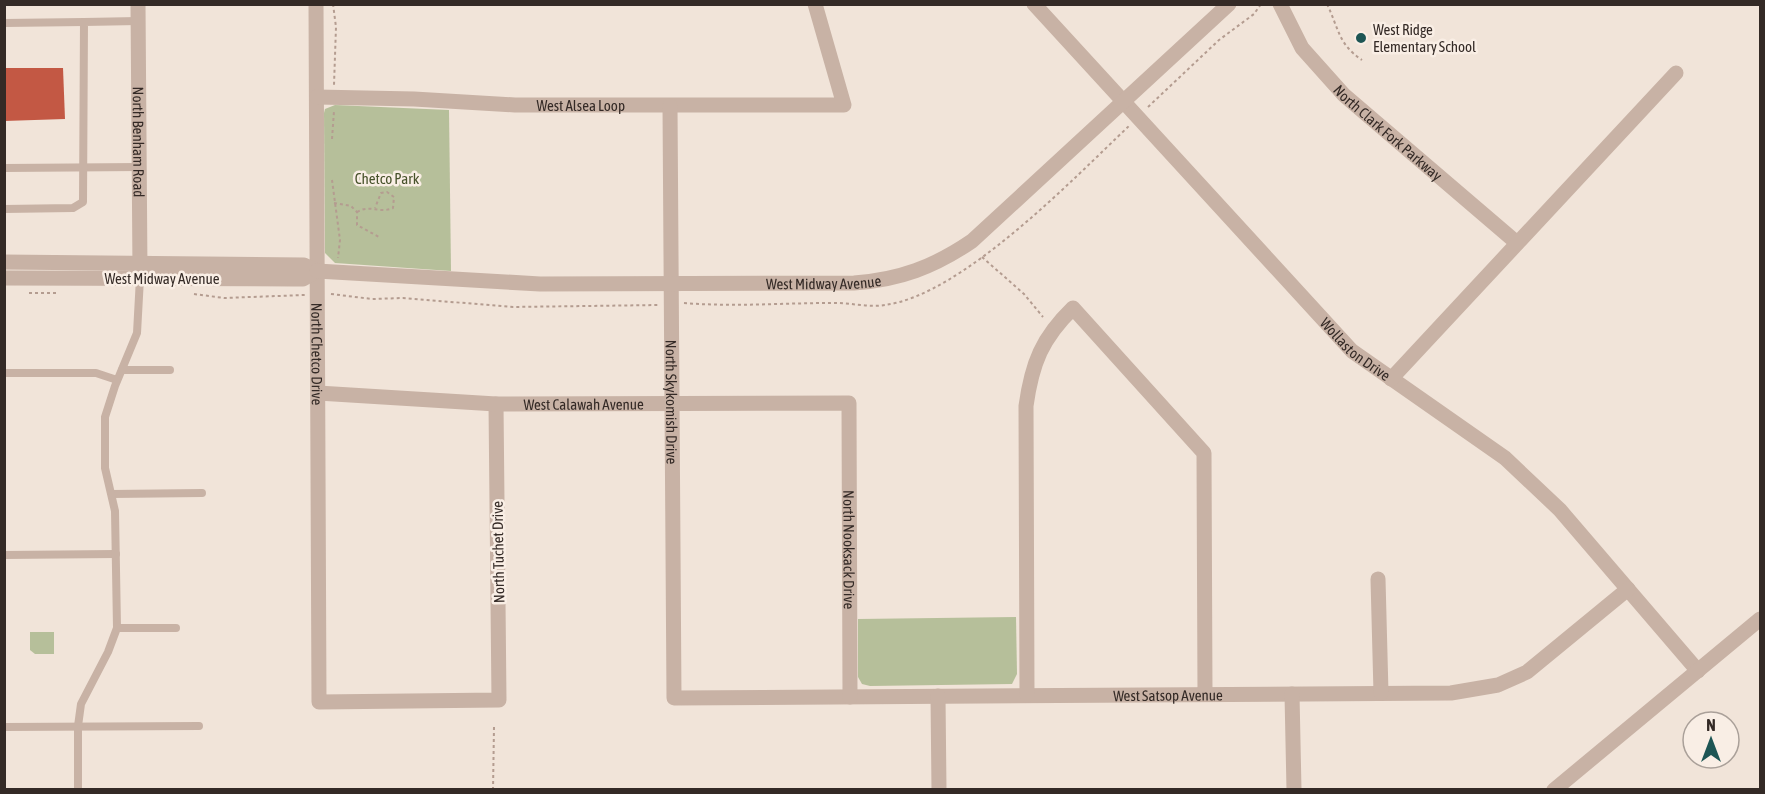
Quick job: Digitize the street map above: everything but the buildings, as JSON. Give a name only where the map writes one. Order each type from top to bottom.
[{"type":"street","name":"North Benham Road","points":[[138,4],[140,271]]},
{"type":"street","name":"North Chetco Drive","points":[[315,4],[319,702],[499,700]]},
{"type":"street","name":"West Alsea Loop","points":[[316,97],[515,105],[844,105],[814,4]]},
{"type":"street","name":"Wollaston Drive","points":[[1034,4],[1352,351],[1505,458],[1560,510],[1698,671]]},
{"type":"street","name":"West Midway Avenue","points":[[4,262],[303,279],[317,271],[507,283],[854,283],[879,281],[926,268],[972,241],[1229,4]]},
{"type":"street","name":"North Clark Fork Parkway","points":[[1280,4],[1302,48],[1344,95],[1517,243]]},
{"type":"street","points":[[1391,379],[1676,73]]},
{"type":"street","name":"North Skykomish Drive","points":[[670,106],[674,698]]},
{"type":"street","name":"West Midway Avenue","points":[[4,278],[140,271]]},
{"type":"street","points":[[1027,695],[1026,406],[1030,381],[1044,341],[1073,308],[1204,453],[1205,694]]},
{"type":"street","name":"West Calawah Avenue","points":[[318,393],[496,404],[849,403]]},
{"type":"street","name":"North Nooksack Drive","points":[[849,403],[850,697]]},
{"type":"street","name":"North Tuchet Drive","points":[[496,404],[499,700]]},
{"type":"street","points":[[1378,579],[1381,693]]},
{"type":"street","name":"West Satsop Avenue","points":[[674,698],[1451,693],[1498,685],[1527,672],[1628,589]]},
{"type":"street","points":[[1554,789],[1761,619]]},
{"type":"street","points":[[1292,694],[1294,789]]},
{"type":"street","points":[[938,696],[939,789]]},
{"type":"lane","points":[[4,23],[138,21]]},
{"type":"lane","points":[[4,209],[78,206],[83,202],[84,22]]},
{"type":"lane","points":[[4,168],[140,167]]},
{"type":"lane","points":[[78,789],[78,726],[81,704],[108,652],[117,628],[116,554],[112,494],[105,468],[105,417],[140,319],[140,271]]},
{"type":"lane","points":[[122,370],[170,370]]},
{"type":"lane","points":[[4,373],[96,373],[117,380]]},
{"type":"lane","points":[[112,494],[202,493]]},
{"type":"lane","points":[[4,555],[116,554]]},
{"type":"lane","points":[[117,628],[176,628]]},
{"type":"lane","points":[[4,727],[199,726]]},
{"type":"path","points":[[331,149],[336,27],[333,4]]},
{"type":"path","points":[[1327,4],[1340,40],[1348,50],[1362,60]]},
{"type":"path","points":[[332,178],[340,240],[337,272]]},
{"type":"path","points":[[357,212],[367,208],[384,211],[393,208],[395,203],[392,193],[384,192],[378,195],[375,208]]},
{"type":"path","points":[[334,203],[351,206],[357,212],[357,225],[379,237]]},
{"type":"path","points":[[982,257],[1024,294],[1043,317]]},
{"type":"path","points":[[493,789],[494,728]]},
{"type":"green space","name":"Chetco Park","points":[[335,105],[449,110],[451,271],[335,263],[325,253],[324,113],[325,109]]},
{"type":"green space","points":[[1016,617],[1017,674],[1012,684],[870,686],[862,684],[858,677],[858,619]]},
{"type":"green space","points":[[30,632],[54,632],[54,654],[35,654],[30,650]]},
{"type":"place","name":"West Ridge Elementary School","points":[[1361,38]]}]
